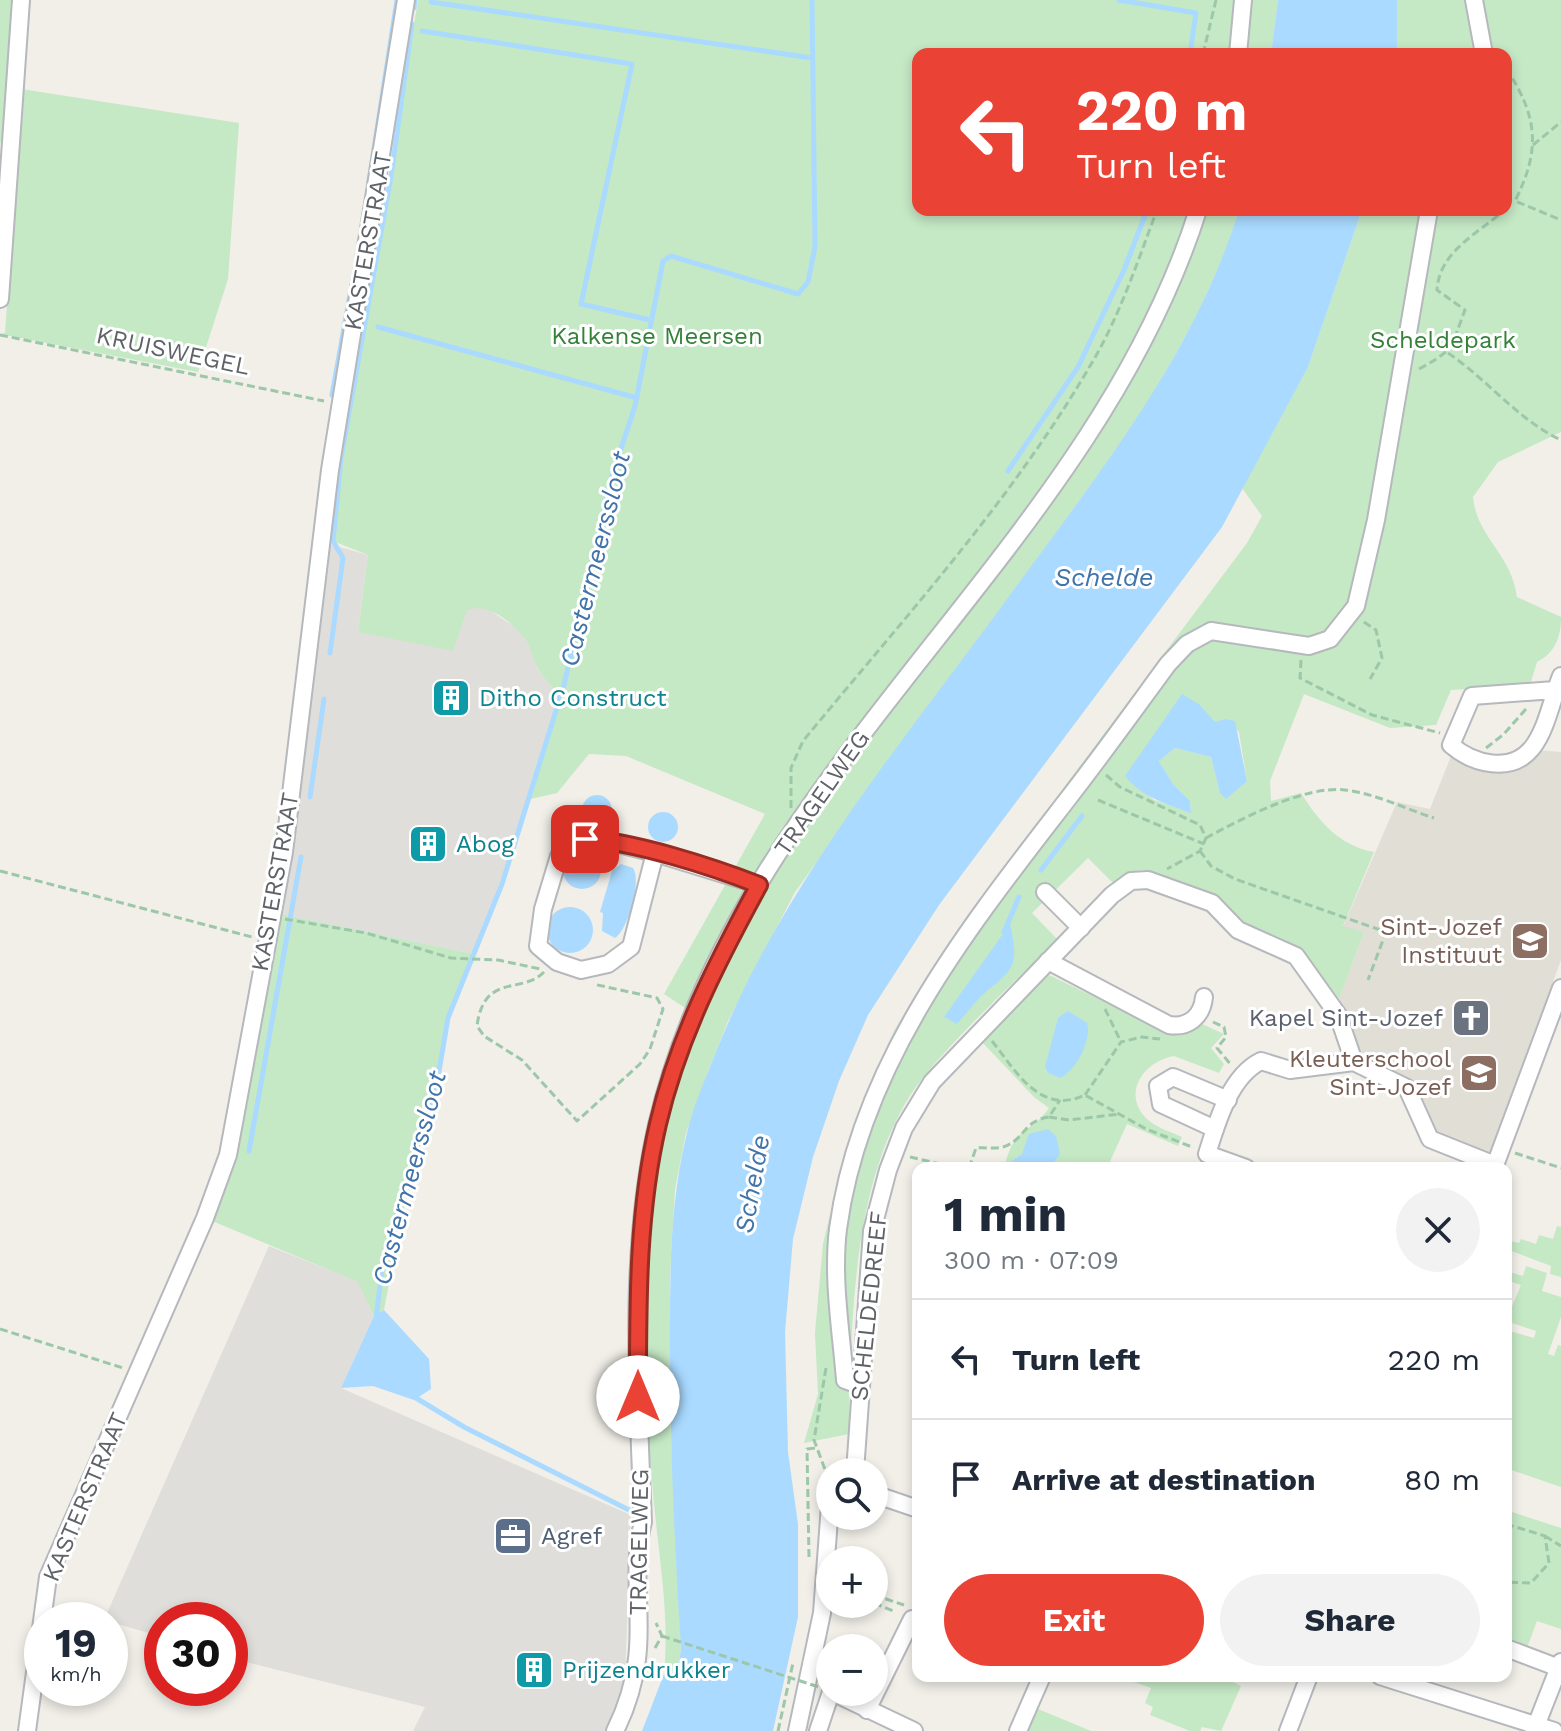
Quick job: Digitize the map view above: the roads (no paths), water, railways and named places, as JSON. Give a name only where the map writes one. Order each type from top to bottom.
[{"type":"street","points":[[0,299],[21,0]]},
{"type":"street","name":"KASTERSTRAAT","points":[[27,1731],[48,1577],[205,1218],[228,1155],[265,940],[284,852],[340,404],[406,0]]},
{"type":"street","points":[[1239,48],[1243,0]]},
{"type":"street","points":[[1474,0],[1483,48]]},
{"type":"street","name":"TRAGELWEG","points":[[615,1731],[633,1682],[638,1657],[637,1543],[643,1522],[638,1287],[648,1173],[658,1123],[688,1027],[706,984],[759,885],[795,827],[995,563],[1088,433],[1163,295],[1196,216]]},
{"type":"street","points":[[859,1385],[845,1380],[835,1273],[843,1200],[862,1132],[888,1067],[942,967],[1168,664],[1199,636],[1227,631],[1302,645],[1330,639],[1351,613],[1368,562],[1428,216]]},
{"type":"street","points":[[1551,686],[1532,748],[1517,759],[1499,764],[1478,761],[1451,745],[1472,696],[1551,686]]},
{"type":"street","points":[[655,853],[631,947],[608,964],[581,970],[557,962],[538,946],[543,909],[559,856],[565,849],[585,839],[655,853],[759,885]]},
{"type":"street","points":[[1204,997],[1197,1017],[1179,1026],[1169,1025],[1048,961],[1131,881],[1148,880],[1212,903],[1238,930],[1296,956],[1338,1015],[1354,1062]]},
{"type":"street","points":[[1045,892],[1081,928]]},
{"type":"street","name":"SCHELDEDREEF","points":[[856,1458],[872,1231],[888,1170],[918,1102],[932,1082],[1048,961]]},
{"type":"street","points":[[1496,1162],[1561,988]]},
{"type":"street","points":[[1229,1162],[1207,1154],[1228,1100],[1242,1077],[1261,1061],[1290,1070],[1354,1062],[1407,1088],[1430,1139],[1485,1162]]},
{"type":"street","points":[[1215,1129],[1161,1104],[1158,1086],[1167,1078],[1180,1078],[1228,1100]]},
{"type":"street","points":[[888,1499],[912,1507]]},
{"type":"street","points":[[797,1731],[822,1613],[828,1530]]},
{"type":"street","points":[[867,1710],[912,1621]]},
{"type":"street","points":[[1398,1682],[1542,1729],[1560,1665],[1512,1650]]},
{"type":"street","points":[[1018,1731],[1039,1682]]},
{"type":"street","points":[[1288,1731],[1307,1682]]},
{"type":"street","points":[[805,1698],[816,1697]]},
{"type":"street","points":[[818,1731],[825,1706]]},
{"type":"street","points":[[857,1706],[914,1731]]},
{"type":"water","points":[[1278,0],[1397,0],[1397,48],[1272,48]]},
{"type":"water","name":"Schelde","points":[[1237,216],[1360,216],[1308,367],[1222,527],[939,905],[868,1015],[839,1081],[813,1157],[793,1239],[785,1332],[788,1452],[798,1524],[798,1617],[773,1731],[642,1731],[664,1674],[677,1670],[681,1650],[671,1427],[672,1244],[680,1164],[703,1084],[743,991],[810,872],[1141,412],[1197,315]]},
{"type":"water","points":[[1182,694],[1200,705],[1215,722],[1225,719],[1235,721],[1247,781],[1226,799],[1220,793],[1211,757],[1175,748],[1159,761],[1173,784],[1190,801],[1191,813],[1147,795],[1125,776]]},
{"type":"water","points":[[597,795],[608,799],[612,810],[608,821],[597,825],[586,821],[582,810],[586,799]]},
{"type":"water","points":[[663,812],[674,816],[678,827],[674,838],[663,842],[652,838],[648,827],[652,816]]},
{"type":"water","points":[[582,851],[595,857],[601,870],[595,883],[582,889],[569,883],[563,870],[569,857]]},
{"type":"water","points":[[621,864],[633,868],[636,883],[629,916],[615,938],[602,931],[603,913],[600,912],[612,871]]},
{"type":"water","points":[[570,907],[587,913],[593,930],[587,947],[570,953],[553,947],[547,930],[553,913]]},
{"type":"water","points":[[1010,924],[1014,956],[1010,969],[957,1024],[944,1017]]},
{"type":"water","points":[[1068,1011],[1087,1023],[1088,1030],[1077,1062],[1060,1078],[1048,1073],[1045,1067],[1058,1018]]},
{"type":"water","points":[[1048,1129],[1056,1136],[1060,1154],[1054,1162],[1011,1162],[1022,1154],[1029,1134]]},
{"type":"water","points":[[384,1310],[429,1359],[431,1389],[414,1400],[373,1386],[341,1388],[374,1316]]},
{"type":"waterway","points":[[369,182],[397,0]]},
{"type":"waterway","points":[[414,8],[415,0]]},
{"type":"waterway","name":"Castermeerssloot","points":[[376,1319],[383,1261],[438,1077],[448,1018],[502,884],[564,685],[611,479],[635,406],[663,261],[671,256],[798,294],[808,282],[815,247],[812,0]]},
{"type":"waterway","points":[[1119,0],[1196,13],[1191,48]]},
{"type":"waterway","points":[[431,2],[812,58]]},
{"type":"waterway","points":[[330,653],[343,558],[333,541],[341,458],[391,176],[412,24]]},
{"type":"waterway","points":[[422,31],[632,64],[581,304],[650,320]]},
{"type":"waterway","points":[[1008,471],[1078,367],[1124,270],[1145,216]]},
{"type":"waterway","points":[[332,395],[353,278]]},
{"type":"waterway","points":[[378,327],[637,398]]},
{"type":"waterway","points":[[310,797],[324,699]]},
{"type":"waterway","points":[[1041,870],[1082,816]]},
{"type":"waterway","points":[[249,1151],[301,857]]},
{"type":"waterway","points":[[1004,932],[1019,897]]},
{"type":"waterway","name":"Castermeerssloot","points":[[411,1395],[464,1427],[629,1510]]},
{"type":"place","name":"Ditho Construct","points":[[451,698]]},
{"type":"place","name":"Abog","points":[[428,844]]},
{"type":"place","name":"Sint-Jozef Instituut","points":[[1530,941]]},
{"type":"place","name":"Kapel Sint-Jozef","points":[[1471,1018]]},
{"type":"place","name":"Kleuterschool Sint-Jozef","points":[[1479,1073]]},
{"type":"place","name":"Agref","points":[[513,1536]]},
{"type":"place","name":"Prijzendrukker","points":[[534,1670]]},
{"type":"park label","name":"Kalkense Meersen","points":[[657,336]]},
{"type":"park label","name":"Scheldepark","points":[[1443,340]]}]
